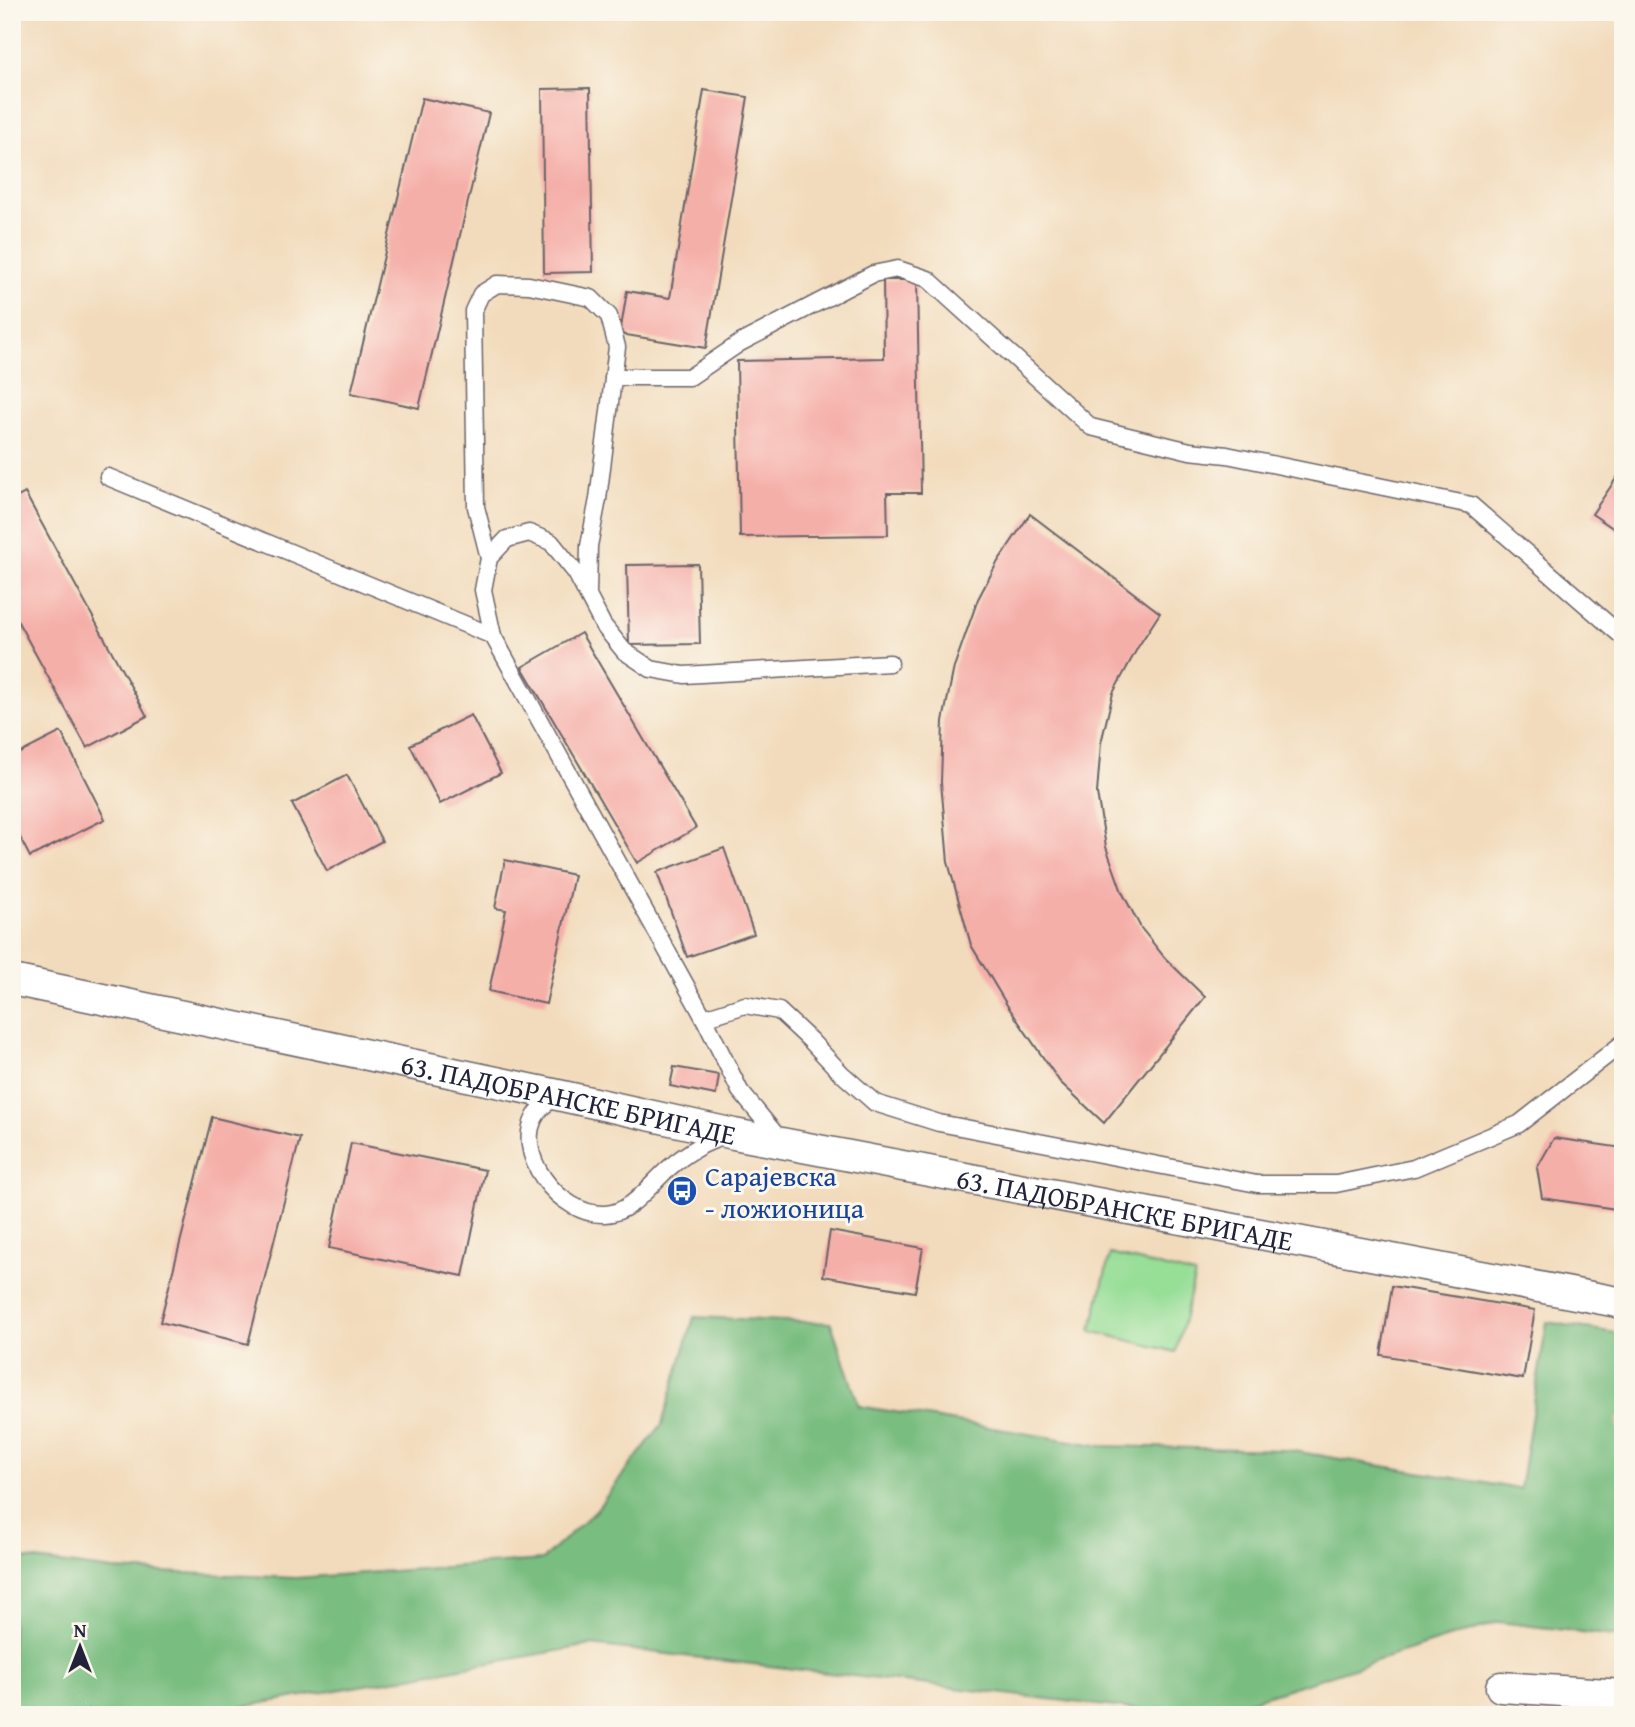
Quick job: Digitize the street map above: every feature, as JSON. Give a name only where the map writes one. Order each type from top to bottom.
[{"type":"street","name":"63. ПАДОБРАНСКЕ БРИГАДЕ","points":[[12,980],[734,1134],[1623,1303]]},
{"type":"street","points":[[1501,1686],[1623,1695]]},
{"type":"lane","points":[[613,377],[690,377],[752,337],[873,274],[898,269],[928,279],[1091,427],[1189,452],[1227,455],[1471,505],[1623,637]]},
{"type":"lane","points":[[587,594],[589,546],[598,499],[617,347],[608,316],[591,298],[529,285],[497,284],[481,294],[473,311],[476,507],[489,558],[483,590],[493,636],[704,1018],[740,1091],[784,1144]]},
{"type":"lane","points":[[108,477],[493,636]]},
{"type":"lane","points":[[489,558],[507,538],[529,533],[551,542],[576,573],[603,625],[624,651],[652,669],[684,675],[890,663]]},
{"type":"lane","points":[[704,1018],[745,1005],[779,1011],[841,1073],[875,1102],[939,1123],[1257,1184],[1336,1184],[1414,1168],[1519,1124],[1623,1043]]},
{"type":"lane","points":[[558,1095],[537,1112],[529,1138],[530,1152],[544,1179],[554,1191],[588,1212],[604,1214],[619,1211],[681,1158],[716,1139],[734,1134]]},
{"type":"green space","points":[[1110,1254],[1195,1275],[1176,1352],[1091,1331]]},
{"type":"green space","points":[[694,1317],[831,1323],[859,1406],[1102,1446],[1287,1450],[1520,1489],[1547,1322],[1623,1334],[1623,1637],[1499,1622],[1205,1715],[1183,1715],[591,1645],[196,1715],[12,1715],[12,1557],[113,1570],[296,1578],[542,1560],[596,1510],[662,1424]]},
{"type":"building","points":[[590,88],[593,272],[544,273],[542,89]]},
{"type":"building","points":[[704,90],[748,97],[706,348],[620,334],[627,291],[670,298]]},
{"type":"building","points":[[422,98],[489,113],[419,408],[351,393]]},
{"type":"building","points":[[883,280],[917,280],[921,493],[887,493],[888,535],[740,537],[737,361],[884,358]]},
{"type":"building","points":[[1620,473],[1623,474],[1623,535],[1592,514]]},
{"type":"building","points":[[25,493],[147,716],[87,748],[12,611],[12,500]]},
{"type":"building","points":[[1030,514],[1160,613],[1113,693],[1101,743],[1097,793],[1106,847],[1122,892],[1141,928],[1165,958],[1205,997],[1104,1123],[1060,1082],[1007,1005],[971,945],[948,862],[941,782],[943,721],[954,667],[978,599],[997,563]]},
{"type":"building","points":[[698,564],[700,644],[629,645],[627,565]]},
{"type":"building","points":[[581,633],[696,828],[637,863],[522,667]]},
{"type":"building","points":[[12,711],[20,727],[12,731]]},
{"type":"building","points":[[471,715],[501,773],[440,804],[410,745]]},
{"type":"building","points":[[61,732],[105,819],[30,857],[12,822],[12,757]]},
{"type":"building","points":[[347,775],[382,841],[327,871],[292,804]]},
{"type":"building","points":[[724,848],[754,934],[687,957],[657,872]]},
{"type":"building","points":[[505,860],[574,875],[546,1004],[489,991],[506,910],[495,908]]},
{"type":"building","points":[[674,1067],[719,1075],[716,1095],[670,1086]]},
{"type":"building","points":[[212,1117],[300,1138],[248,1344],[160,1322]]},
{"type":"building","points":[[1554,1138],[1623,1148],[1623,1210],[1542,1198],[1537,1168]]},
{"type":"building","points":[[351,1143],[485,1170],[463,1276],[329,1248]]},
{"type":"building","points":[[830,1231],[923,1248],[915,1292],[823,1276]]},
{"type":"building","points":[[1392,1286],[1535,1310],[1523,1379],[1381,1355]]},
{"type":"building","points":[[1623,1417],[1623,1454],[1621,1454],[1617,1418]]},
{"type":"building","points":[[1527,1699],[1561,1702],[1560,1715],[1526,1715]]},
{"type":"place","name":"Сарајевска - ложионица","points":[[682,1191]]}]
